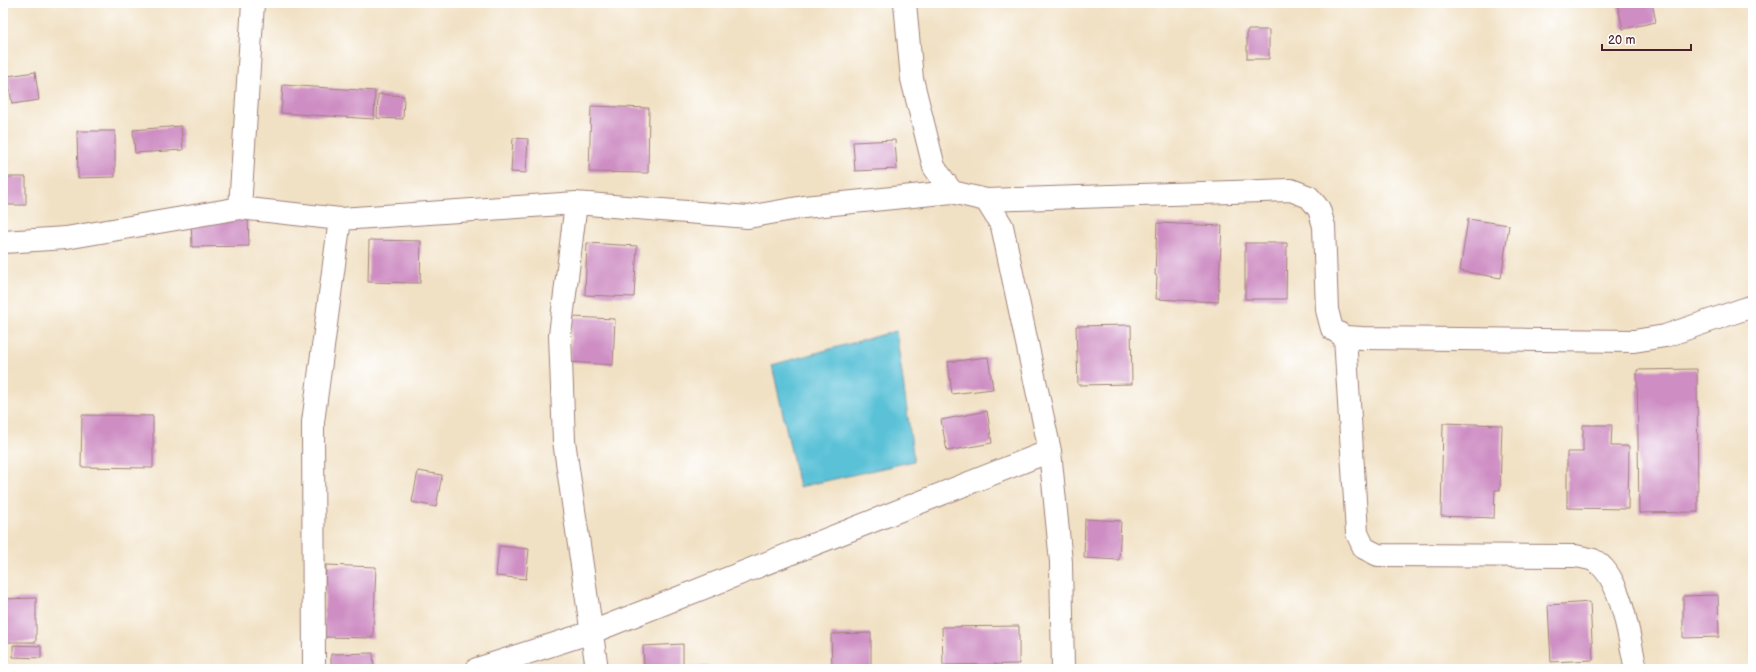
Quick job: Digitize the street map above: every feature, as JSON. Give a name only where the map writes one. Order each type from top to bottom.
[{"type":"street","points":[[240,208],[253,3]]},
{"type":"street","points":[[904,3],[912,79],[934,167],[952,192]]},
{"type":"street","points":[[3,242],[66,238],[240,208],[340,218],[576,203],[748,217],[804,207],[952,192],[986,200],[1291,190],[1309,197],[1319,209],[1324,226],[1327,310],[1332,329],[1345,337],[1634,341],[1664,336],[1753,306]]},
{"type":"street","points":[[986,200],[1002,226],[1050,451],[1061,562],[1063,669]]},
{"type":"street","points":[[576,203],[560,335],[564,441],[597,669]]},
{"type":"street","points":[[314,669],[313,422],[340,218]]},
{"type":"street","points":[[1345,337],[1357,533],[1364,548],[1378,555],[1575,556],[1593,560],[1605,570],[1618,592],[1636,669]]},
{"type":"street","points":[[477,669],[592,632],[1050,451]]},
{"type":"water","points":[[896,331],[914,461],[799,487],[772,365]]},
{"type":"building","points":[[1617,3],[1652,3],[1656,22],[1623,29]]},
{"type":"building","points":[[1247,30],[1269,30],[1269,59],[1247,59]]},
{"type":"building","points":[[35,72],[39,100],[12,104],[8,76]]},
{"type":"building","points":[[283,85],[375,91],[374,119],[281,113]]},
{"type":"building","points":[[378,94],[404,96],[403,119],[377,118]]},
{"type":"building","points":[[591,106],[649,108],[648,173],[589,172]]},
{"type":"building","points":[[181,126],[183,150],[135,153],[133,130]]},
{"type":"building","points":[[77,131],[115,131],[115,177],[78,178]]},
{"type":"building","points":[[513,138],[528,139],[526,173],[511,172]]},
{"type":"building","points":[[895,140],[897,169],[855,171],[853,142]]},
{"type":"building","points":[[3,177],[26,177],[26,205],[3,205]]},
{"type":"building","points":[[248,217],[249,246],[192,247],[191,218]]},
{"type":"building","points":[[1468,219],[1509,225],[1501,278],[1460,271]]},
{"type":"building","points":[[1157,223],[1222,226],[1218,302],[1156,299],[1157,276],[1155,275]]},
{"type":"building","points":[[369,240],[421,241],[420,283],[368,282]]},
{"type":"building","points":[[587,243],[637,246],[634,297],[585,295]]},
{"type":"building","points":[[1245,243],[1287,243],[1286,299],[1245,299]]},
{"type":"building","points":[[572,317],[615,319],[613,365],[570,362]]},
{"type":"building","points":[[1131,325],[1132,384],[1078,385],[1076,326]]},
{"type":"building","points":[[988,357],[993,389],[952,394],[948,362]]},
{"type":"building","points":[[1697,369],[1698,512],[1639,513],[1637,370]]},
{"type":"building","points":[[987,411],[992,443],[947,451],[941,420]]},
{"type":"building","points":[[82,415],[153,416],[153,468],[81,467]]},
{"type":"building","points":[[1443,423],[1502,425],[1500,490],[1495,490],[1494,518],[1441,516]]},
{"type":"building","points":[[1583,425],[1612,425],[1611,446],[1629,446],[1628,509],[1567,508],[1567,452],[1583,452]]},
{"type":"building","points":[[418,471],[442,475],[436,507],[412,502]]},
{"type":"building","points":[[1085,519],[1121,521],[1119,560],[1084,558]]},
{"type":"building","points":[[499,546],[529,549],[526,579],[496,576]]},
{"type":"building","points":[[326,565],[376,567],[373,638],[323,637]]},
{"type":"building","points":[[1718,595],[1719,637],[1683,638],[1683,596]]},
{"type":"building","points":[[36,598],[36,642],[3,642],[3,599]]},
{"type":"building","points":[[1590,602],[1593,660],[1551,662],[1548,605]]},
{"type":"building","points":[[1019,626],[1019,664],[943,665],[942,627]]},
{"type":"building","points":[[871,633],[871,669],[832,669],[831,634]]},
{"type":"building","points":[[683,644],[683,666],[709,666],[709,669],[644,669],[643,646]]},
{"type":"building","points":[[13,645],[41,646],[41,658],[13,657]]},
{"type":"building","points":[[373,653],[374,669],[331,669],[331,654]]}]
